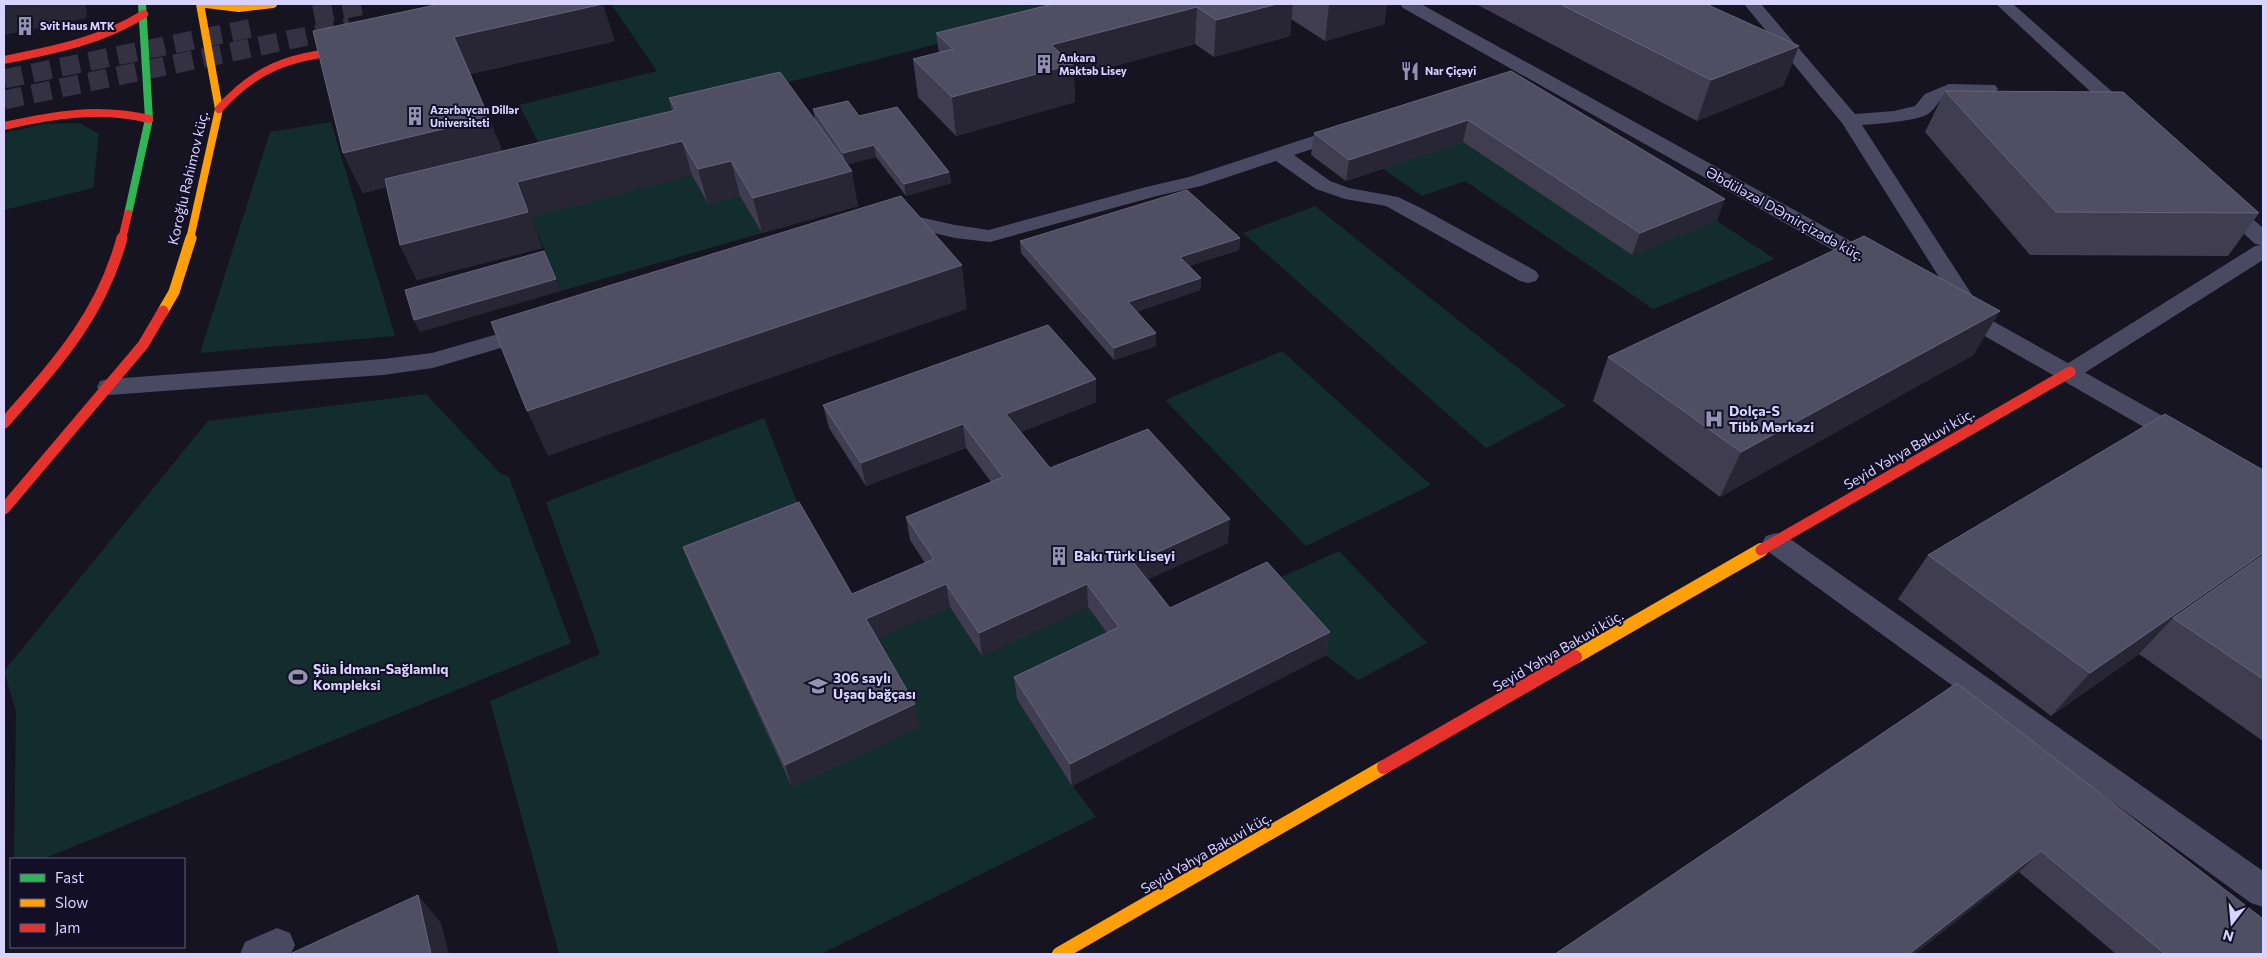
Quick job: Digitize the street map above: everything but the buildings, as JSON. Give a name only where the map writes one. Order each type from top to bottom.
[{"type":"main road","name":"Koroğlu Rəhimov küç.","points":[[4,509],[143,345],[174,292],[194,228],[219,109],[200,4]]},
{"type":"main road","points":[[206,4],[236,8],[273,4]]},
{"type":"main road","points":[[4,60],[99,40],[118,32],[143,9]]},
{"type":"main road","points":[[4,423],[69,348],[100,300],[123,239],[149,120],[143,9]]},
{"type":"main road","points":[[219,109],[243,82],[275,65],[372,43]]},
{"type":"main road","points":[[4,126],[75,112],[113,111],[138,115],[149,120]]},
{"type":"main road","name":"Seyid Yəhya Bakuvi küç.","points":[[1060,954],[2070,372]]},
{"type":"street","name":"Əbdüləzəl DƏmirçizadə küç.","points":[[1409,4],[1892,274]]},
{"type":"street","points":[[1936,299],[2070,372],[2206,452]]},
{"type":"lane","points":[[1752,4],[1850,120],[1980,323]]},
{"type":"lane","points":[[2004,4],[2145,131]]},
{"type":"lane","points":[[1767,48],[1803,66]]},
{"type":"lane","points":[[1499,78],[1527,69]]},
{"type":"lane","points":[[1850,120],[1894,117],[1922,110],[1931,98],[1949,89],[1989,89]]},
{"type":"lane","points":[[873,221],[897,218],[974,236],[990,236],[1153,191],[1194,182],[1362,126]]},
{"type":"lane","points":[[1279,154],[1323,185],[1344,193],[1398,204],[1528,276]]},
{"type":"lane","points":[[2212,192],[2263,239]]},
{"type":"lane","points":[[2070,372],[2263,251]]},
{"type":"lane","points":[[109,387],[391,366],[433,360],[554,325]]},
{"type":"lane","points":[[1776,543],[2263,891]]},
{"type":"green space","points":[[611,4],[1093,4],[540,146],[519,105],[657,71]]},
{"type":"green space","points":[[331,122],[395,336],[200,353],[270,132]]},
{"type":"green space","points":[[79,123],[99,134],[93,188],[4,210],[4,133],[43,124]]},
{"type":"green space","points":[[1463,142],[1632,255],[1717,221],[1775,259],[1653,309],[1465,181],[1422,196],[1383,169]]},
{"type":"green space","points":[[692,175],[740,195],[762,233],[561,291],[531,217]]},
{"type":"green space","points":[[1315,206],[1566,406],[1486,448],[1243,233]]},
{"type":"green space","points":[[1282,351],[1431,485],[1306,546],[1165,400]]},
{"type":"green space","points":[[426,394],[500,473],[509,477],[571,643],[45,858],[14,858],[16,711],[4,671],[208,421]]},
{"type":"green space","points":[[764,418],[806,525],[871,642],[950,607],[982,656],[1088,607],[1120,650],[1072,785],[1096,817],[821,954],[559,954],[490,701],[600,654],[546,502]]},
{"type":"green space","points":[[1339,551],[1427,643],[1358,680],[1326,655],[1264,585]]},
{"type":"tunnel","points":[[314,15],[371,4]]},
{"type":"tunnel","points":[[4,79],[257,27]]},
{"type":"tunnel","points":[[4,100],[350,27]]},
{"type":"traffic: fast","points":[[128,214],[149,119],[142,4]]},
{"type":"traffic: slow","points":[[163,311],[174,292],[194,228],[219,109],[200,4]]},
{"type":"traffic: slow","points":[[206,4],[239,8],[273,4]]},
{"type":"traffic: slow","points":[[1575,657],[1761,550]]},
{"type":"traffic: slow","points":[[1059,954],[1384,767]]},
{"type":"traffic: jam","points":[[4,60],[59,49],[94,39],[128,24],[144,14]]},
{"type":"traffic: jam","points":[[219,109],[249,79],[265,70],[298,58],[356,47]]},
{"type":"traffic: jam","points":[[4,126],[58,115],[95,112],[113,112],[149,119]]},
{"type":"traffic: jam","points":[[4,423],[66,350],[89,318],[108,281],[128,214]]},
{"type":"traffic: jam","points":[[4,509],[143,345],[163,311]]},
{"type":"traffic: jam","points":[[1761,550],[2070,372]]},
{"type":"traffic: jam","points":[[1384,767],[1575,657]]},
{"type":"place","name":"Svit Haus MTK","points":[[25,26]]},
{"type":"place","name":"Ankara Məktəb Lisey","points":[[1044,64]]},
{"type":"place","name":"Nar Çiçəyi","points":[[1410,71]]},
{"type":"place","name":"Azərbaycan Dillər Universiteti","points":[[415,116]]},
{"type":"place","name":"Dolça-S Tibb Mərkəzi","points":[[1714,419]]},
{"type":"place","name":"Bakı Türk Liseyi","points":[[1059,556]]},
{"type":"place","name":"Şüa İdman-Sağlamlıq Kompleksi","points":[[298,677]]},
{"type":"place","name":"306 saylı Uşaq bağçası","points":[[818,686]]}]
